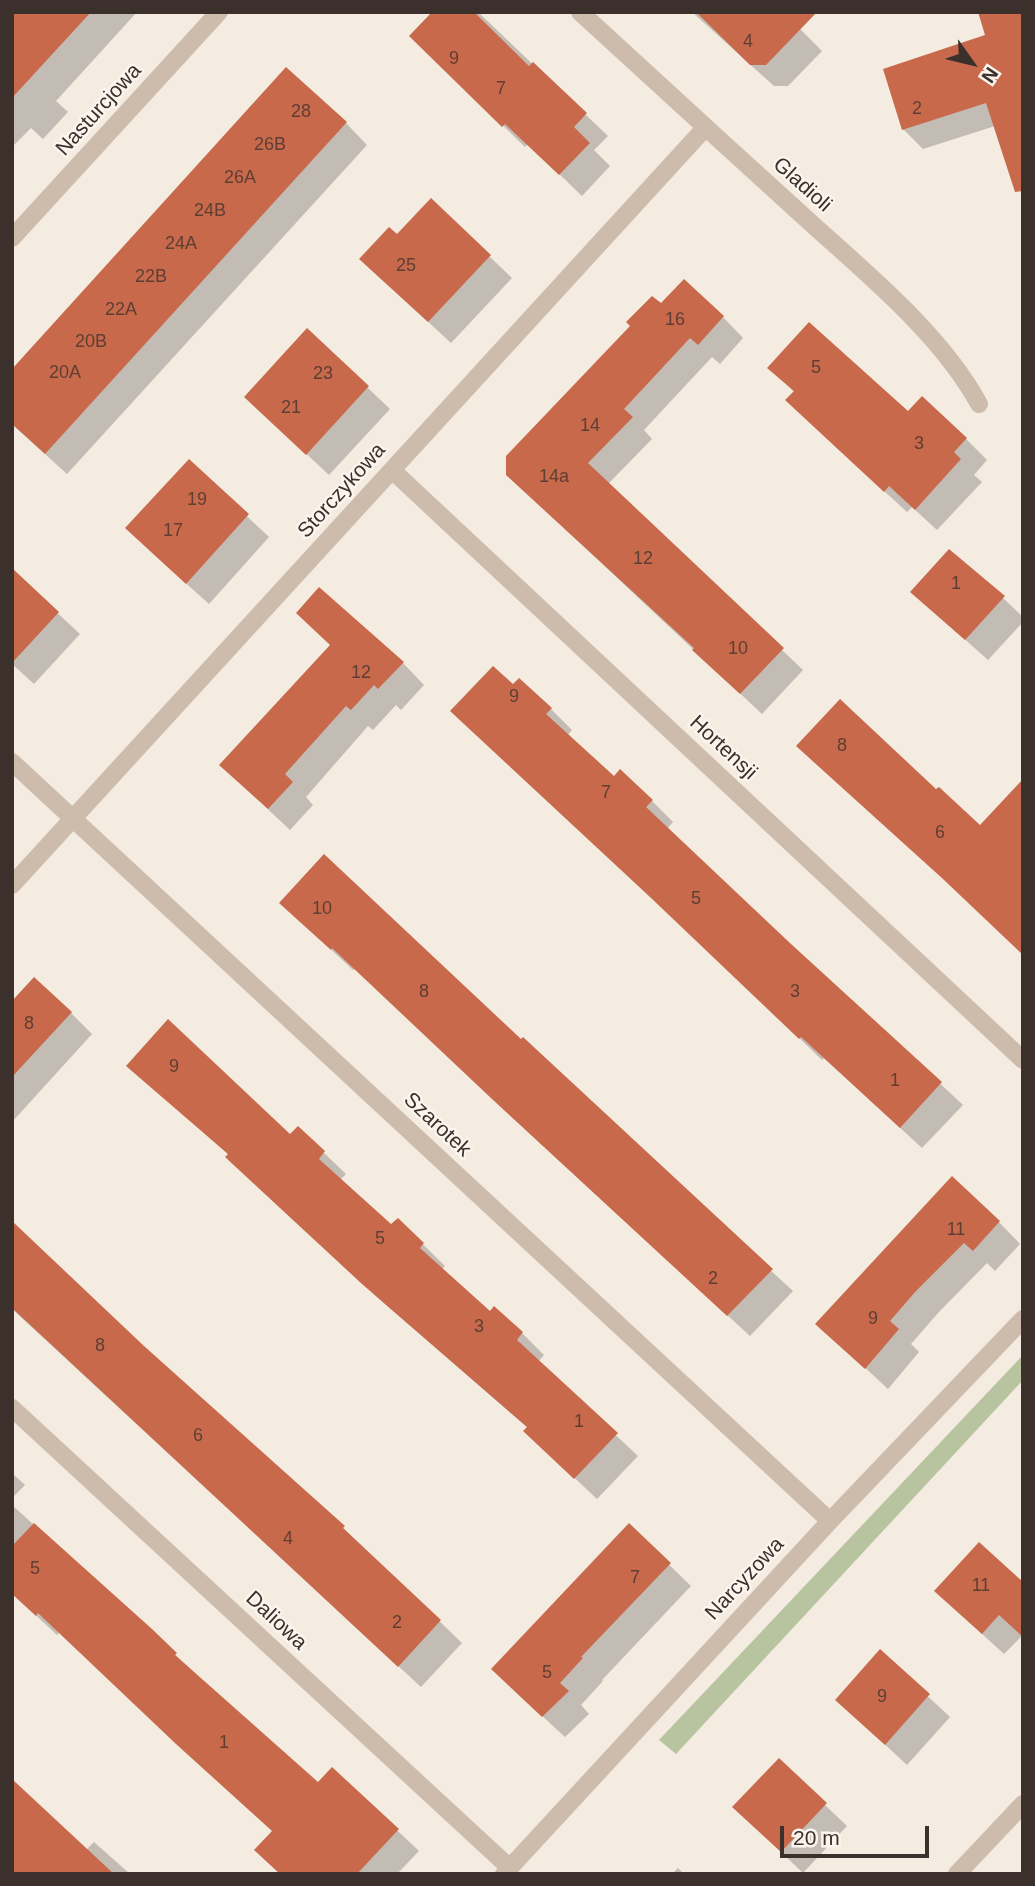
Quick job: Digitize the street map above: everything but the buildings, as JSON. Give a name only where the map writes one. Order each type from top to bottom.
[{"type":"street","name":"Nasturcjowa","points":[[12,238],[219,12]]},
{"type":"street","name":"Gladioli","points":[[580,12],[834,244],[942,347],[965,378],[979,404]]},
{"type":"street","name":"Storczykowa","points":[[12,886],[705,128]]},
{"type":"street","name":"Hortensji","points":[[393,470],[1023,1060]]},
{"type":"street","name":"Szarotek","points":[[12,762],[830,1521]]},
{"type":"street","name":"Narcyzowa","points":[[507,1871],[830,1521],[1023,1319]]},
{"type":"street","name":"Daliowa","points":[[12,1408],[507,1871]]},
{"type":"street","points":[[957,1874],[1023,1804]]},
{"type":"green space","points":[[1023,1355],[1023,1380],[676,1754],[659,1740]]}]
